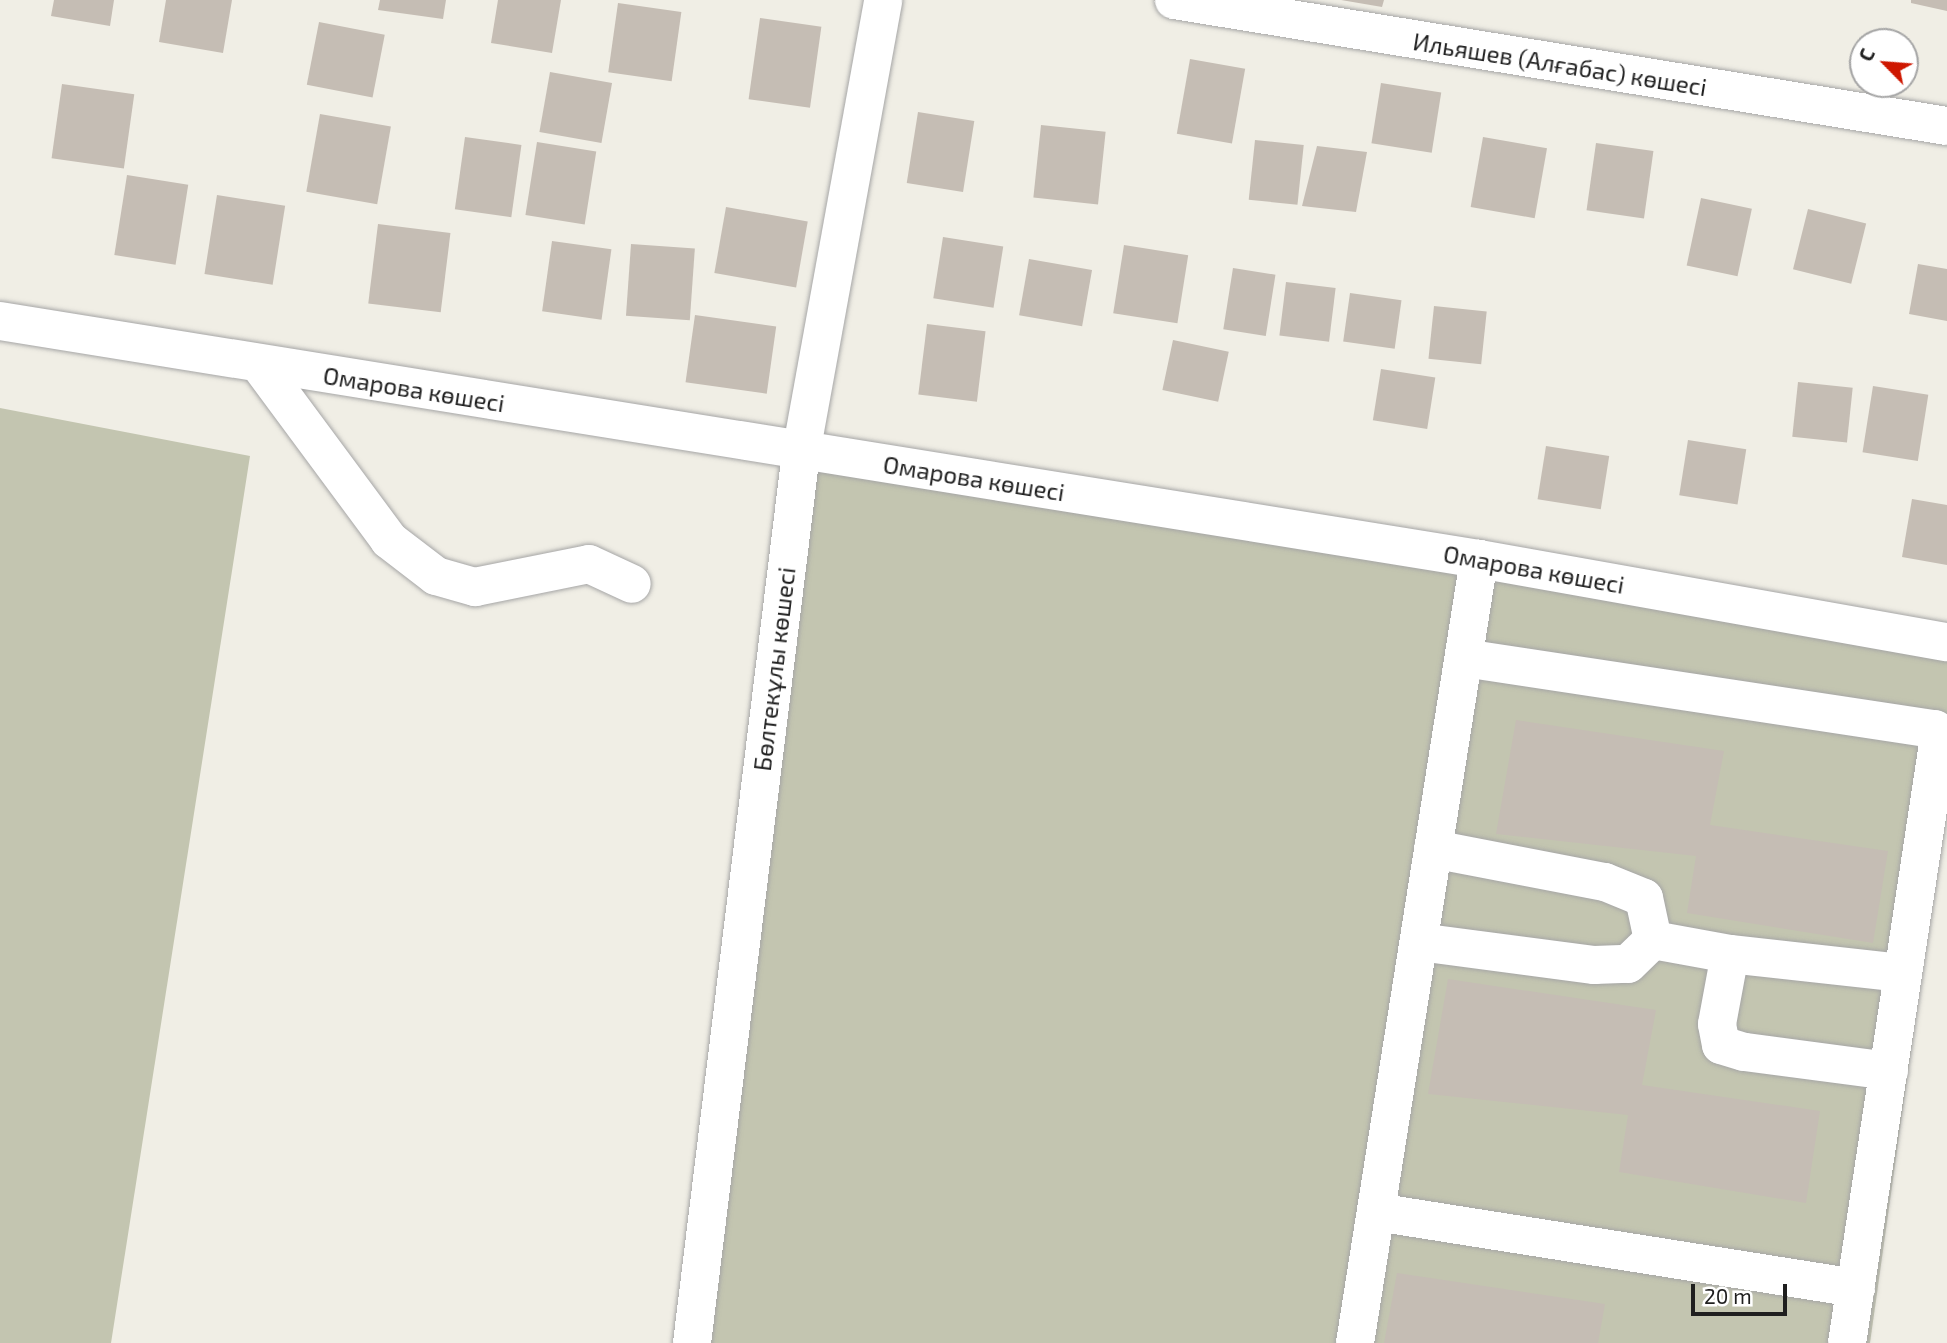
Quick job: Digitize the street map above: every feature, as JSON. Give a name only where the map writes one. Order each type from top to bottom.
[{"type":"street","name":"Бөлтекұлы көшесі","points":[[692,1343],[801,453],[883,0]]},
{"type":"street","name":"Ильяшев (Алғабас) көшесі","points":[[1174,0],[1947,125]]},
{"type":"street","name":"Омарова көшесі","points":[[0,321],[801,453],[1479,559],[1947,642]]},
{"type":"street","points":[[259,364],[389,540],[436,576],[475,587],[589,564],[632,584]]},
{"type":"street","points":[[1355,1343],[1479,559]]},
{"type":"street","points":[[1464,658],[1934,729],[1939,737],[1847,1343]]},
{"type":"street","points":[[1433,849],[1605,881],[1644,898],[1653,940]]},
{"type":"street","points":[[1653,940],[1730,954],[1903,973]]},
{"type":"street","points":[[1419,942],[1594,965],[1628,964],[1653,940]]},
{"type":"street","points":[[1730,954],[1717,1024],[1721,1045],[1889,1071]]},
{"type":"street","points":[[1376,1212],[1856,1288]]},
{"type":"shaded area","points":[[0,408],[250,456],[111,1343],[0,1343]]},
{"type":"shaded area","points":[[811,454],[1947,646],[1947,794],[1870,1343],[681,1343]]},
{"type":"building","points":[[54,0],[114,0],[110,26],[51,16]]},
{"type":"building","points":[[166,0],[232,0],[223,53],[159,42]]},
{"type":"building","points":[[380,0],[446,0],[443,19],[378,10]]},
{"type":"building","points":[[498,0],[561,0],[552,53],[491,43]]},
{"type":"building","points":[[1341,0],[1384,0],[1382,7]]},
{"type":"building","points":[[1911,0],[1947,0],[1947,11],[1911,3]]},
{"type":"building","points":[[618,3],[681,12],[672,81],[608,72]]},
{"type":"building","points":[[760,18],[821,27],[810,108],[749,99]]},
{"type":"building","points":[[319,22],[385,35],[373,98],[307,85]]},
{"type":"building","points":[[1190,59],[1245,69],[1232,144],[1177,134]]},
{"type":"building","points":[[550,72],[612,83],[601,143],[539,132]]},
{"type":"building","points":[[1381,83],[1441,93],[1432,153],[1371,143]]},
{"type":"building","points":[[62,84],[134,94],[124,168],[52,158]]},
{"type":"building","points":[[918,112],[974,121],[963,192],[907,183]]},
{"type":"building","points":[[320,114],[391,127],[377,204],[306,192]]},
{"type":"building","points":[[1041,125],[1106,132],[1098,204],[1033,198]]},
{"type":"building","points":[[465,137],[521,145],[511,217],[455,209]]},
{"type":"building","points":[[1483,137],[1547,148],[1535,218],[1471,207]]},
{"type":"building","points":[[1255,140],[1304,145],[1297,205],[1249,200]]},
{"type":"building","points":[[537,142],[596,151],[585,224],[525,215]]},
{"type":"building","points":[[1596,143],[1653,151],[1644,218],[1587,210]]},
{"type":"building","points":[[1317,146],[1367,152],[1356,212],[1302,206]]},
{"type":"building","points":[[127,175],[188,185],[176,265],[114,255]]},
{"type":"building","points":[[217,195],[285,206],[273,285],[204,274]]},
{"type":"building","points":[[1701,198],[1752,209],[1738,276],[1687,265]]},
{"type":"building","points":[[726,207],[808,221],[796,287],[714,273]]},
{"type":"building","points":[[1808,209],[1866,224],[1851,284],[1793,269]]},
{"type":"building","points":[[378,224],[450,233],[441,312],[368,303]]},
{"type":"building","points":[[943,237],[1003,247],[994,308],[933,298]]},
{"type":"building","points":[[552,241],[611,249],[602,320],[542,311]]},
{"type":"building","points":[[631,244],[695,248],[690,320],[626,316]]},
{"type":"building","points":[[1124,245],[1188,255],[1177,323],[1113,313]]},
{"type":"building","points":[[1029,259],[1092,270],[1082,326],[1019,315]]},
{"type":"building","points":[[1918,264],[1947,269],[1947,321],[1909,314]]},
{"type":"building","points":[[1233,268],[1275,275],[1266,336],[1223,329]]},
{"type":"building","points":[[1286,282],[1336,288],[1329,342],[1279,336]]},
{"type":"building","points":[[1350,293],[1401,300],[1395,349],[1343,342]]},
{"type":"building","points":[[1434,306],[1487,312],[1481,364],[1428,359]]},
{"type":"building","points":[[695,315],[776,326],[767,394],[686,382]]},
{"type":"building","points":[[927,324],[986,331],[977,402],[918,394]]},
{"type":"building","points":[[1173,340],[1229,352],[1218,402],[1162,390]]},
{"type":"building","points":[[1381,369],[1435,378],[1427,429],[1373,420]]},
{"type":"building","points":[[1798,382],[1853,388],[1847,442],[1792,437]]},
{"type":"building","points":[[1873,386],[1928,395],[1918,461],[1863,452]]},
{"type":"building","points":[[1688,440],[1746,449],[1738,505],[1679,495]]},
{"type":"building","points":[[1546,446],[1609,456],[1601,509],[1538,499]]},
{"type":"building","points":[[1912,499],[1947,505],[1947,565],[1902,557]]},
{"type":"building","points":[[1516,720],[1724,751],[1710,825],[1888,851],[1873,943],[1687,913],[1696,856],[1496,834]]},
{"type":"building","points":[[1448,979],[1656,1010],[1642,1085],[1820,1111],[1806,1203],[1619,1172],[1628,1115],[1428,1094]]},
{"type":"building","points":[[1397,1273],[1605,1304],[1598,1343],[1384,1343]]}]
